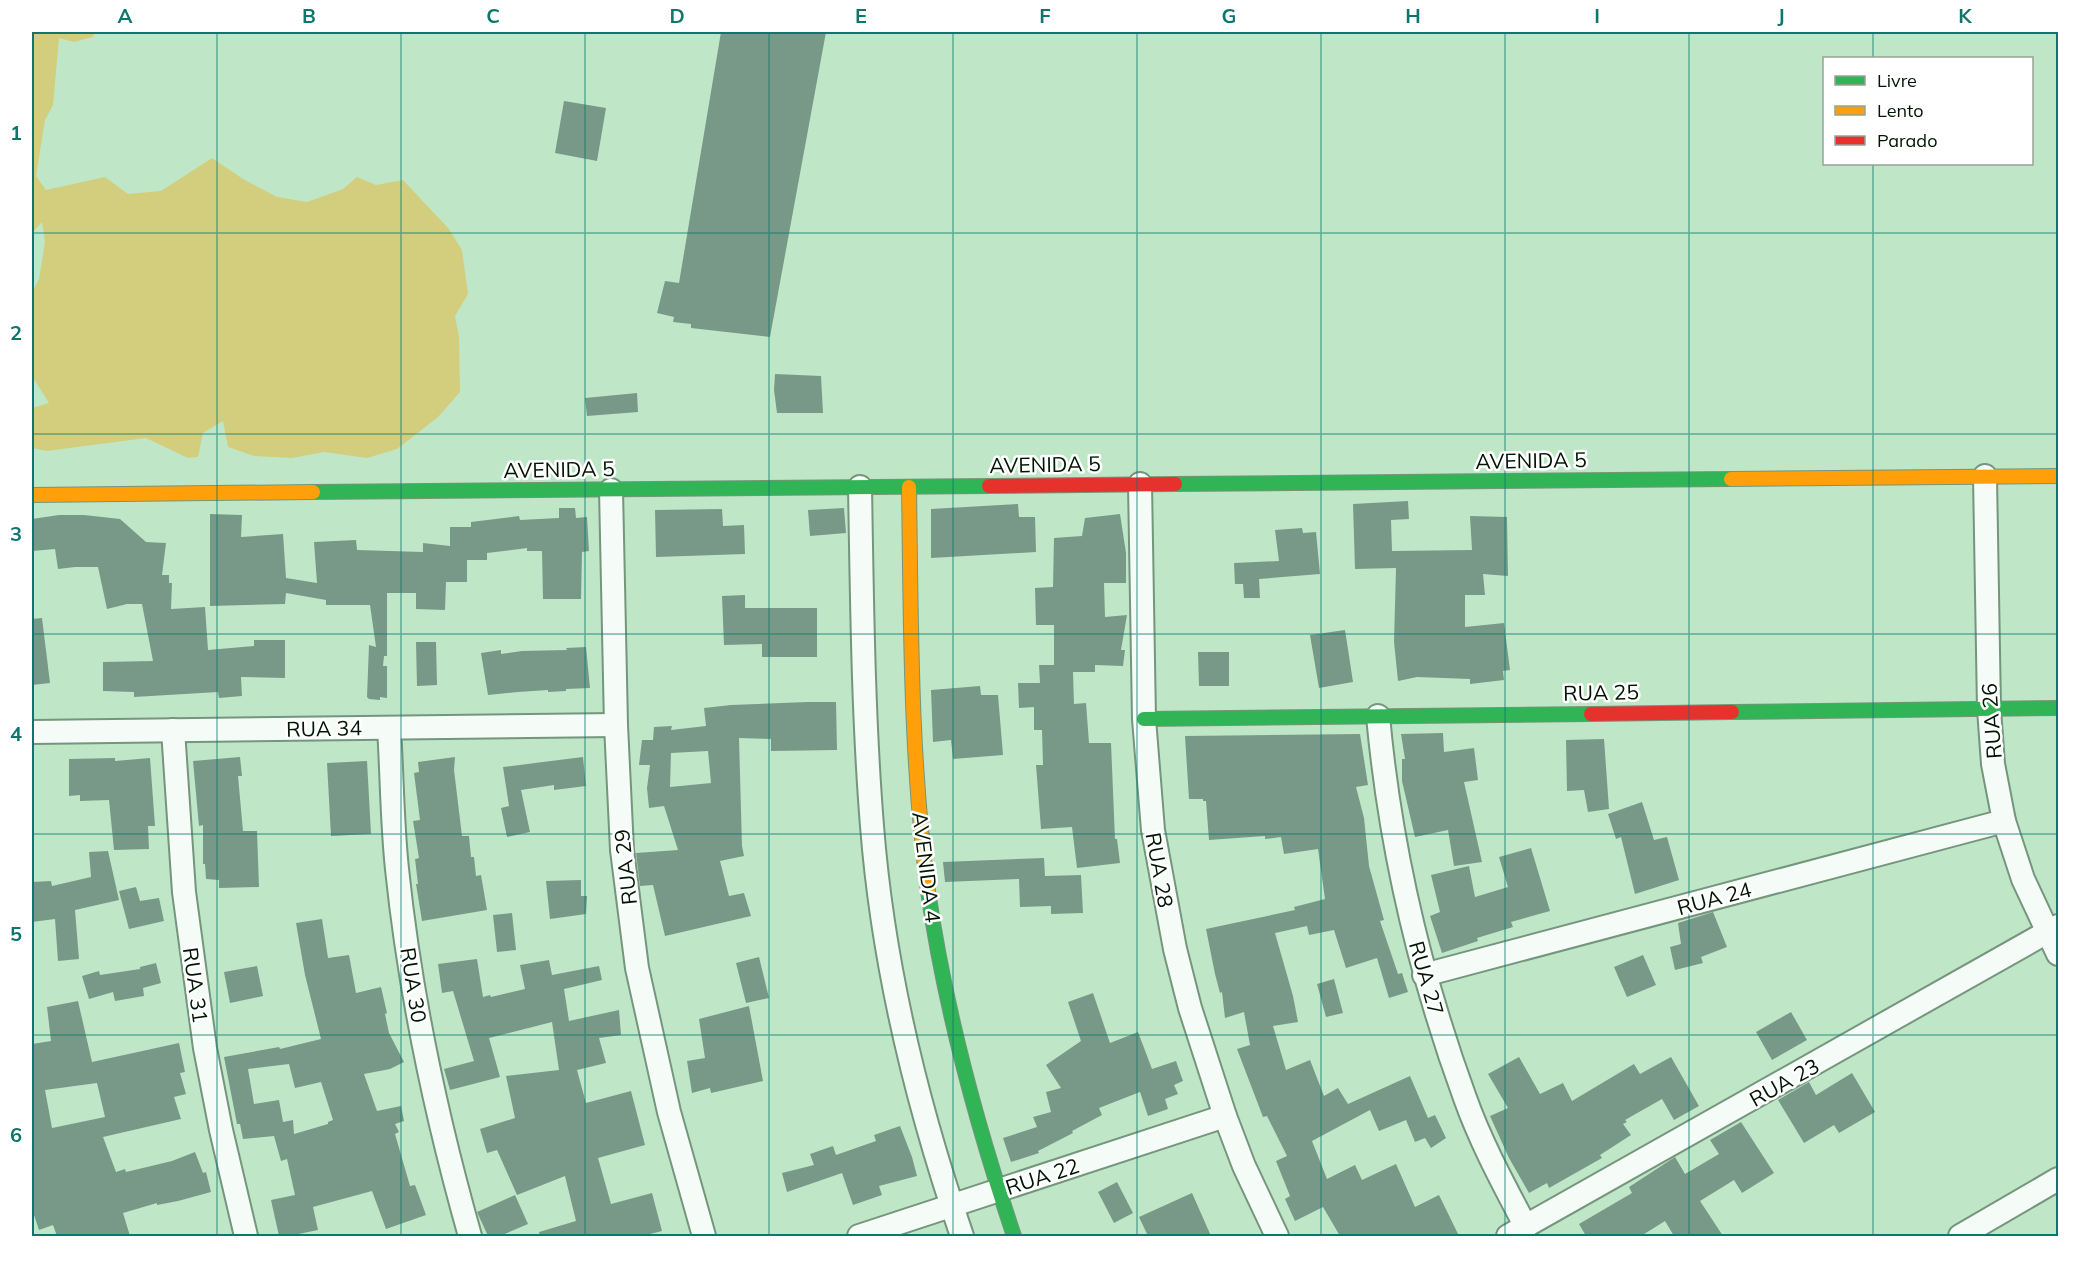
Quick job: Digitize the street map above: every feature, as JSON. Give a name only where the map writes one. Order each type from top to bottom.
[{"type":"street","name":"RUA 26","points":[[1985,476],[1989,709],[1993,764],[2004,821],[2023,879],[2055,938]]},
{"type":"street","name":"AVENIDA 5","points":[[32,495],[2058,476]]},
{"type":"street","name":"RUA 28","points":[[1140,484],[1144,719],[1153,830],[1174,949],[1190,1008],[1225,1116],[1244,1166],[1277,1236]]},
{"type":"street","points":[[860,487],[865,723],[873,840],[901,1020],[924,1114],[962,1236]]},
{"type":"street","name":"AVENIDA 4","points":[[909,487],[914,721],[921,824],[933,920],[949,1010],[971,1101],[1014,1236]]},
{"type":"street","name":"RUA 29","points":[[611,490],[616,725],[622,850],[638,968],[669,1112],[704,1236]]},
{"type":"street","name":"RUA 25","points":[[1144,719],[2058,708]]},
{"type":"street","name":"RUA 27","points":[[1378,716],[1384,778],[1407,907],[1424,975],[1466,1099],[1494,1166],[1517,1232]]},
{"type":"street","name":"RUA 34","points":[[32,732],[616,725]]},
{"type":"street","name":"RUA 30","points":[[389,728],[397,868],[416,1006],[450,1166],[470,1236]]},
{"type":"street","name":"RUA 31","points":[[173,730],[184,892],[205,1048],[221,1130],[246,1236]]},
{"type":"street","name":"RUA 24","points":[[1424,975],[2004,821]]},
{"type":"street","name":"RUA 23","points":[[1517,1232],[2055,938]]},
{"type":"street","name":"RUA 22","points":[[859,1236],[1225,1116]]},
{"type":"street","points":[[1960,1236],[2058,1179]]},
{"type":"shaded area","points":[[32,32],[94,32],[93,37],[74,42],[59,38],[53,105],[45,120],[36,176],[46,190],[105,177],[128,194],[161,191],[212,158],[243,179],[277,197],[307,202],[343,189],[357,177],[376,185],[403,180],[449,229],[462,250],[468,294],[455,316],[459,337],[460,392],[438,417],[397,449],[367,458],[324,452],[292,458],[254,456],[228,447],[223,421],[203,433],[198,457],[188,458],[146,438],[47,451],[32,448],[32,408],[49,403],[32,376],[32,292],[39,279],[45,242],[42,222],[32,233]]},
{"type":"building","points":[[721,32],[826,32],[770,337],[691,328],[691,324],[673,322],[674,317],[657,313],[665,281],[679,283]]},
{"type":"building","points":[[564,101],[606,108],[597,161],[555,153]]},
{"type":"building","points":[[775,374],[821,376],[823,413],[777,413],[774,390]]},
{"type":"building","points":[[637,393],[638,412],[587,416],[585,398]]},
{"type":"building","points":[[1408,501],[1409,519],[1391,520],[1392,551],[1472,550],[1470,516],[1507,517],[1508,576],[1483,574],[1485,595],[1465,595],[1465,627],[1504,623],[1510,670],[1503,671],[1504,680],[1470,684],[1470,679],[1417,677],[1398,681],[1394,642],[1396,568],[1355,569],[1353,504]]},
{"type":"building","points":[[1018,504],[1019,517],[1035,517],[1036,552],[931,558],[931,509]]},
{"type":"building","points":[[559,508],[575,508],[576,518],[587,517],[589,551],[582,552],[581,599],[543,599],[542,551],[527,551],[527,548],[487,553],[487,560],[467,560],[467,582],[446,582],[445,610],[416,609],[416,593],[387,593],[387,656],[384,656],[383,666],[387,666],[387,698],[380,697],[380,700],[367,697],[369,645],[376,647],[370,605],[326,605],[326,600],[286,593],[285,604],[210,606],[210,514],[242,515],[241,537],[283,534],[286,578],[317,583],[314,542],[356,540],[357,550],[423,552],[423,543],[450,546],[450,527],[471,527],[471,522],[519,516],[520,520],[559,518]]},
{"type":"building","points":[[844,508],[846,533],[810,536],[808,510]]},
{"type":"building","points":[[722,509],[723,526],[744,525],[745,554],[656,557],[655,510]]},
{"type":"building","points":[[1120,514],[1126,553],[1126,583],[1104,583],[1105,617],[1127,615],[1121,650],[1125,650],[1123,666],[1095,665],[1095,672],[1073,672],[1074,704],[1086,703],[1089,743],[1111,743],[1115,839],[1117,839],[1120,863],[1077,868],[1072,827],[1041,829],[1036,765],[1043,765],[1042,730],[1034,730],[1034,707],[1019,708],[1018,683],[1040,683],[1039,665],[1054,665],[1054,625],[1036,625],[1035,588],[1053,587],[1054,538],[1082,536],[1085,518]]},
{"type":"building","points":[[59,515],[120,519],[146,542],[166,543],[162,575],[169,575],[169,583],[172,583],[171,609],[205,607],[208,650],[254,646],[254,640],[285,640],[285,678],[241,677],[242,696],[219,698],[218,692],[134,697],[134,692],[103,691],[103,662],[153,661],[142,604],[127,604],[107,609],[98,567],[58,569],[55,549],[32,551],[32,519]]},
{"type":"building","points":[[1302,528],[1303,533],[1316,532],[1320,574],[1259,579],[1260,598],[1244,598],[1243,584],[1235,584],[1234,563],[1279,561],[1275,530]]},
{"type":"building","points":[[745,595],[745,608],[817,608],[817,657],[762,657],[762,644],[724,645],[722,596]]},
{"type":"building","points":[[42,618],[50,683],[32,685],[32,619]]},
{"type":"building","points":[[1345,630],[1353,682],[1319,688],[1310,635]]},
{"type":"building","points":[[416,642],[436,642],[437,685],[417,686]]},
{"type":"building","points":[[586,647],[590,688],[488,695],[481,653],[501,650],[501,654]]},
{"type":"building","points":[[1198,652],[1229,652],[1229,686],[1199,686]]},
{"type":"building","points":[[980,686],[981,695],[998,695],[1003,755],[953,759],[951,740],[933,742],[931,690]]},
{"type":"building","points":[[836,702],[837,750],[771,751],[771,739],[739,738],[744,856],[720,861],[729,896],[744,893],[751,916],[665,936],[653,885],[640,886],[636,853],[678,850],[664,806],[649,808],[647,788],[650,765],[639,765],[642,740],[653,740],[654,727],[672,726],[671,730],[706,726],[704,708]],"holes":[[[708,751],[711,783],[670,787],[671,753]]]},
{"type":"building","points":[[1443,733],[1444,752],[1474,748],[1478,780],[1464,782],[1482,862],[1454,866],[1448,830],[1415,837],[1402,781],[1402,759],[1405,759],[1401,734]]},
{"type":"building","points":[[1360,734],[1368,785],[1356,787],[1364,818],[1369,866],[1384,920],[1380,921],[1398,974],[1402,973],[1408,992],[1389,998],[1377,958],[1346,968],[1334,930],[1309,935],[1307,926],[1275,933],[1298,1022],[1273,1026],[1286,1070],[1310,1060],[1324,1096],[1338,1088],[1348,1104],[1410,1076],[1428,1118],[1435,1115],[1446,1138],[1431,1148],[1425,1138],[1415,1142],[1406,1120],[1379,1131],[1370,1110],[1312,1141],[1327,1179],[1355,1165],[1362,1180],[1396,1164],[1415,1207],[1439,1195],[1459,1236],[1340,1236],[1323,1207],[1295,1221],[1285,1199],[1290,1196],[1276,1161],[1287,1156],[1267,1116],[1263,1117],[1237,1049],[1250,1045],[1244,1012],[1225,1018],[1222,992],[1220,993],[1215,974],[1206,929],[1295,910],[1294,907],[1325,899],[1318,849],[1284,854],[1281,837],[1209,840],[1206,801],[1189,799],[1185,736]]},
{"type":"building","points":[[1604,739],[1609,809],[1588,812],[1584,790],[1567,791],[1566,740]]},
{"type":"building","points":[[240,757],[242,776],[238,776],[243,831],[257,831],[259,887],[219,888],[219,880],[206,879],[205,864],[203,864],[203,825],[199,826],[193,761]]},
{"type":"building","points":[[455,757],[454,770],[462,836],[469,836],[471,857],[474,857],[476,876],[481,875],[487,910],[422,921],[416,884],[418,884],[415,859],[419,858],[413,821],[420,820],[414,773],[419,772],[418,762]]},
{"type":"building","points":[[583,757],[586,786],[554,790],[554,785],[521,790],[530,832],[507,837],[501,808],[509,806],[503,767]]},
{"type":"building","points":[[115,758],[115,761],[150,758],[155,826],[148,826],[149,849],[114,850],[109,800],[80,801],[80,795],[69,796],[69,759]]},
{"type":"building","points":[[367,761],[371,834],[331,836],[327,763]]},
{"type":"building","points":[[1642,802],[1654,840],[1667,837],[1679,880],[1635,894],[1621,837],[1616,839],[1608,814]]},
{"type":"building","points":[[1531,848],[1550,911],[1511,922],[1513,927],[1477,938],[1478,941],[1442,953],[1430,916],[1440,912],[1431,875],[1469,866],[1475,897],[1508,887],[1499,857]]},
{"type":"building","points":[[108,851],[119,900],[75,910],[79,959],[58,961],[55,919],[32,922],[32,882],[51,881],[52,886],[91,877],[89,852]]},
{"type":"building","points":[[1044,858],[1045,876],[1081,875],[1083,913],[1051,914],[1051,906],[1020,907],[1019,879],[945,882],[943,862]]},
{"type":"building","points":[[581,880],[581,896],[587,896],[586,914],[550,919],[546,881]]},
{"type":"building","points":[[136,887],[140,901],[159,898],[164,921],[129,929],[119,891]]},
{"type":"building","points":[[1713,912],[1727,947],[1701,957],[1703,963],[1675,970],[1670,947],[1681,944],[1678,923]]},
{"type":"building","points":[[512,913],[516,950],[497,952],[493,915]]},
{"type":"building","points":[[322,919],[328,958],[349,955],[356,993],[381,987],[389,1033],[404,1062],[390,1069],[364,1074],[377,1111],[401,1106],[404,1121],[395,1124],[399,1132],[395,1134],[410,1186],[415,1185],[426,1215],[386,1229],[372,1191],[313,1207],[318,1230],[279,1236],[271,1200],[295,1195],[287,1159],[281,1161],[274,1136],[243,1139],[240,1124],[237,1124],[224,1057],[279,1047],[280,1049],[321,1039],[305,975],[296,923]],"holes":[[[289,1064],[295,1088],[321,1082],[333,1120],[328,1124],[294,1134],[293,1120],[283,1122],[279,1100],[254,1104],[248,1069]]]},
{"type":"building","points":[[1643,955],[1656,985],[1627,997],[1614,967]]},
{"type":"building","points":[[759,957],[769,998],[746,1003],[736,963]]},
{"type":"building","points":[[477,959],[483,997],[525,989],[520,965],[549,960],[552,975],[599,966],[602,980],[564,989],[569,1021],[619,1010],[621,1035],[599,1038],[606,1063],[577,1070],[586,1103],[631,1091],[645,1145],[598,1158],[611,1204],[652,1193],[662,1231],[642,1236],[540,1236],[539,1232],[576,1221],[565,1176],[517,1195],[497,1150],[487,1153],[480,1129],[515,1118],[506,1076],[559,1070],[552,1022],[489,1038],[500,1077],[450,1090],[444,1069],[474,1061],[453,991],[442,993],[438,964]]},
{"type":"building","points":[[156,963],[161,983],[143,988],[144,996],[115,1001],[113,992],[89,999],[82,976],[99,971],[100,975],[140,969],[140,967]]},
{"type":"building","points":[[257,966],[263,996],[230,1003],[224,972]]},
{"type":"building","points":[[1334,979],[1343,1013],[1326,1017],[1317,984]]},
{"type":"building","points":[[1093,993],[1110,1043],[1138,1032],[1152,1069],[1176,1061],[1183,1081],[1174,1085],[1178,1094],[1165,1099],[1168,1109],[1148,1116],[1140,1092],[1099,1108],[1102,1115],[1072,1131],[1073,1133],[1038,1151],[1039,1153],[1011,1162],[1003,1138],[1037,1127],[1033,1117],[1051,1112],[1046,1092],[1061,1088],[1046,1065],[1081,1041],[1068,1002]]},
{"type":"building","points":[[78,1001],[92,1062],[179,1043],[185,1072],[180,1073],[186,1094],[174,1097],[181,1119],[103,1137],[116,1172],[125,1169],[126,1172],[172,1161],[195,1152],[203,1173],[206,1172],[211,1192],[178,1201],[157,1205],[157,1203],[123,1213],[130,1236],[57,1236],[53,1225],[39,1230],[32,1209],[32,1044],[51,1041],[47,1007]],"holes":[[[97,1083],[105,1117],[52,1128],[45,1090]]]},
{"type":"building","points":[[749,1006],[763,1081],[711,1093],[710,1088],[692,1093],[687,1061],[705,1058],[699,1019]]},
{"type":"building","points":[[1791,1012],[1807,1040],[1772,1060],[1756,1032]]},
{"type":"building","points":[[1519,1057],[1540,1094],[1563,1083],[1572,1101],[1634,1064],[1640,1074],[1671,1057],[1699,1106],[1674,1120],[1662,1099],[1625,1120],[1627,1122],[1623,1124],[1631,1135],[1600,1155],[1602,1158],[1549,1188],[1547,1183],[1529,1193],[1509,1158],[1490,1116],[1508,1108],[1488,1074]]},
{"type":"building","points":[[1852,1073],[1875,1112],[1839,1133],[1834,1125],[1804,1143],[1778,1100],[1809,1082],[1816,1095]]},
{"type":"building","points":[[1741,1122],[1774,1173],[1742,1193],[1734,1180],[1700,1201],[1723,1236],[1674,1236],[1665,1221],[1641,1236],[1586,1236],[1579,1224],[1632,1193],[1629,1187],[1675,1157],[1685,1174],[1719,1154],[1710,1140]]},
{"type":"building","points":[[900,1126],[917,1176],[879,1186],[882,1195],[853,1205],[842,1173],[787,1192],[782,1173],[814,1165],[810,1154],[833,1146],[836,1155],[876,1141],[874,1135]]},
{"type":"building","points":[[1117,1182],[1133,1213],[1114,1223],[1098,1192]]},
{"type":"building","points":[[1192,1193],[1211,1236],[1148,1236],[1139,1217]]},
{"type":"building","points":[[515,1195],[528,1224],[500,1236],[488,1236],[477,1212]]},
{"type":"traffic: fast","points":[[1175,484],[1731,479]]},
{"type":"traffic: fast","points":[[313,492],[989,486]]},
{"type":"traffic: fast","points":[[1732,712],[2058,708]]},
{"type":"traffic: fast","points":[[1144,719],[1591,714]]},
{"type":"traffic: fast","points":[[928,891],[943,979],[963,1065],[1014,1236]]},
{"type":"traffic: slow","points":[[1731,479],[2058,476]]},
{"type":"traffic: slow","points":[[909,487],[915,740],[928,891]]},
{"type":"traffic: slow","points":[[32,495],[313,492]]},
{"type":"traffic: jam","points":[[989,486],[1175,484]]},
{"type":"traffic: jam","points":[[1591,714],[1732,712]]}]
